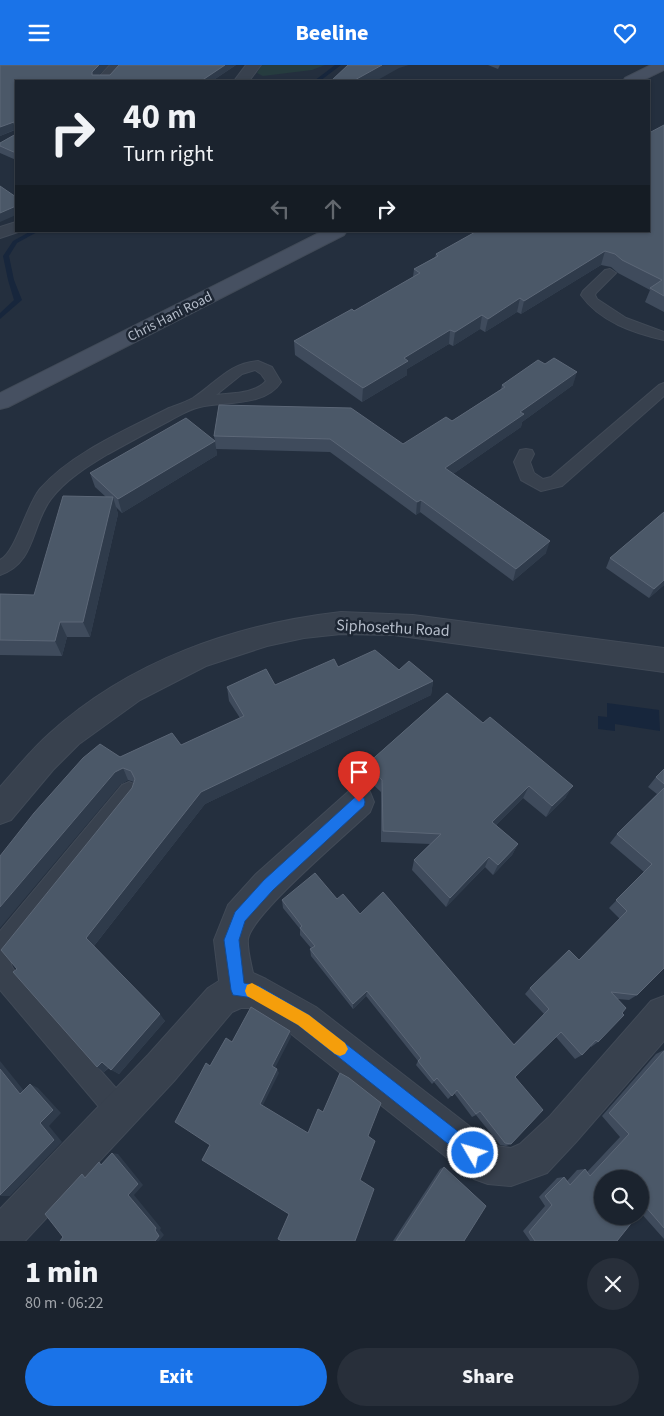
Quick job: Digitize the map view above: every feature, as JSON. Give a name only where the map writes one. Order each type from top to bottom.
[{"type":"main road","points":[[632,80],[662,65]]},
{"type":"main road","name":"Chris Hani Road","points":[[0,402],[336,232]]},
{"type":"street","points":[[103,80],[118,65]]},
{"type":"street","points":[[242,80],[254,65]]},
{"type":"street","points":[[0,233],[15,227]]},
{"type":"street","name":"Siphosethu Road","points":[[0,810],[68,735],[128,692],[175,665],[232,644],[284,630],[343,623],[403,625],[664,660]]},
{"type":"street","points":[[238,990],[232,940],[240,917],[268,885],[359,802]]},
{"type":"street","points":[[9,1241],[0,1237],[161,1068],[220,1000],[238,990],[254,991],[304,1020],[488,1165],[510,1167],[533,1159],[564,1129],[664,1014]]},
{"type":"lane","points":[[610,273],[590,291],[588,295],[590,299],[597,306],[623,321],[651,333],[664,336]]},
{"type":"lane","points":[[526,454],[522,462],[527,475],[541,485],[556,482],[661,395]]},
{"type":"lane","points":[[0,567],[10,563],[17,555],[44,496],[53,485],[95,456],[140,429],[198,402]]},
{"type":"lane","points":[[0,952],[8,939],[129,792]]},
{"type":"lane","points":[[0,965],[1,971],[12,987],[120,1111]]},
{"type":"green space","points":[[262,65],[325,65],[312,70],[263,76],[257,73]]},
{"type":"water","points":[[607,703],[659,710],[660,731],[615,724],[615,731],[598,729],[598,716],[607,717]]},
{"type":"building","points":[[0,65],[99,65],[92,72],[92,75],[110,75],[119,65],[225,65],[202,80],[15,80],[15,128],[14,122],[0,127]]},
{"type":"building","points":[[348,65],[382,65],[355,80],[332,80]]},
{"type":"building","points":[[664,125],[664,296],[650,288],[662,280],[622,260],[615,254],[605,251],[524,301],[520,298],[488,319],[482,315],[455,332],[450,330],[404,358],[408,361],[363,388],[294,341],[352,309],[354,311],[420,273],[414,269],[475,232],[650,232],[650,132]]},
{"type":"building","points":[[15,135],[15,153],[0,146],[0,143]]},
{"type":"building","points":[[0,186],[15,196],[15,206],[0,213]]},
{"type":"building","points":[[554,358],[577,372],[520,412],[524,414],[445,468],[550,541],[516,569],[421,500],[417,502],[330,439],[214,436],[219,405],[351,408],[403,444],[446,417],[452,421],[505,387],[502,385],[538,360],[545,364]]},
{"type":"building","points":[[186,418],[215,441],[118,499],[90,473]]},
{"type":"building","points":[[63,496],[113,497],[83,622],[60,622],[55,641],[0,640],[0,594],[34,595]]},
{"type":"building","points":[[664,512],[664,580],[654,589],[610,558]]},
{"type":"building","points":[[375,650],[399,670],[409,661],[433,681],[201,792],[86,938],[160,1014],[111,1070],[102,1062],[97,1067],[13,972],[17,969],[1,950],[132,788],[135,779],[131,771],[123,768],[115,772],[0,907],[0,856],[34,813],[83,758],[100,744],[120,757],[172,733],[181,745],[244,716],[227,687],[266,669],[275,685],[334,659],[338,667]]},
{"type":"building","points":[[447,693],[483,723],[490,717],[573,786],[552,806],[529,786],[492,822],[518,844],[498,865],[489,857],[450,898],[414,860],[441,834],[383,831],[382,780],[366,765]]},
{"type":"building","points":[[664,769],[664,784],[656,777]]},
{"type":"building","points":[[664,788],[664,968],[637,995],[611,992],[626,1008],[622,1013],[624,1015],[598,1042],[596,1040],[582,1055],[561,1032],[515,1077],[543,1110],[511,1144],[505,1143],[480,1111],[476,1114],[457,1090],[452,1096],[437,1078],[434,1081],[418,1061],[421,1058],[367,991],[353,1004],[310,949],[315,946],[300,928],[302,926],[282,900],[315,873],[337,899],[343,894],[360,914],[383,892],[514,1045],[549,1009],[530,988],[569,950],[579,960],[627,911],[616,900],[652,864],[617,834]]},
{"type":"building","points":[[251,1007],[290,1031],[272,1066],[277,1069],[260,1104],[308,1133],[318,1109],[323,1112],[340,1073],[381,1103],[368,1136],[375,1141],[360,1180],[374,1189],[355,1241],[282,1241],[278,1239],[289,1214],[202,1160],[210,1145],[175,1122],[206,1063],[210,1066],[226,1038],[232,1042]]},
{"type":"building","points":[[664,1051],[664,1228],[649,1211],[649,1170],[596,1170],[629,1134],[609,1113]]},
{"type":"building","points":[[0,1069],[20,1094],[30,1084],[53,1110],[40,1123],[54,1140],[0,1195]]},
{"type":"building","points":[[112,1153],[138,1184],[128,1195],[156,1228],[155,1230],[159,1236],[155,1241],[60,1241],[63,1237],[45,1214],[82,1174],[85,1178],[99,1162],[101,1165]]},
{"type":"building","points":[[444,1167],[486,1206],[464,1241],[396,1241]]},
{"type":"building","points":[[585,1169],[590,1176],[594,1172],[594,1225],[630,1225],[617,1241],[535,1241],[529,1232],[552,1205],[545,1196],[564,1177],[570,1185]]},
{"type":"waterway","points":[[318,80],[338,65]]},
{"type":"waterway","points":[[0,317],[18,300],[6,256],[15,242],[34,232]]},
{"type":"slow traffic","points":[[252,991],[304,1020],[340,1049]]},
{"type":"route","points":[[359,802],[268,885],[240,917],[232,940],[238,990],[254,991],[304,1020],[473,1153]]}]
